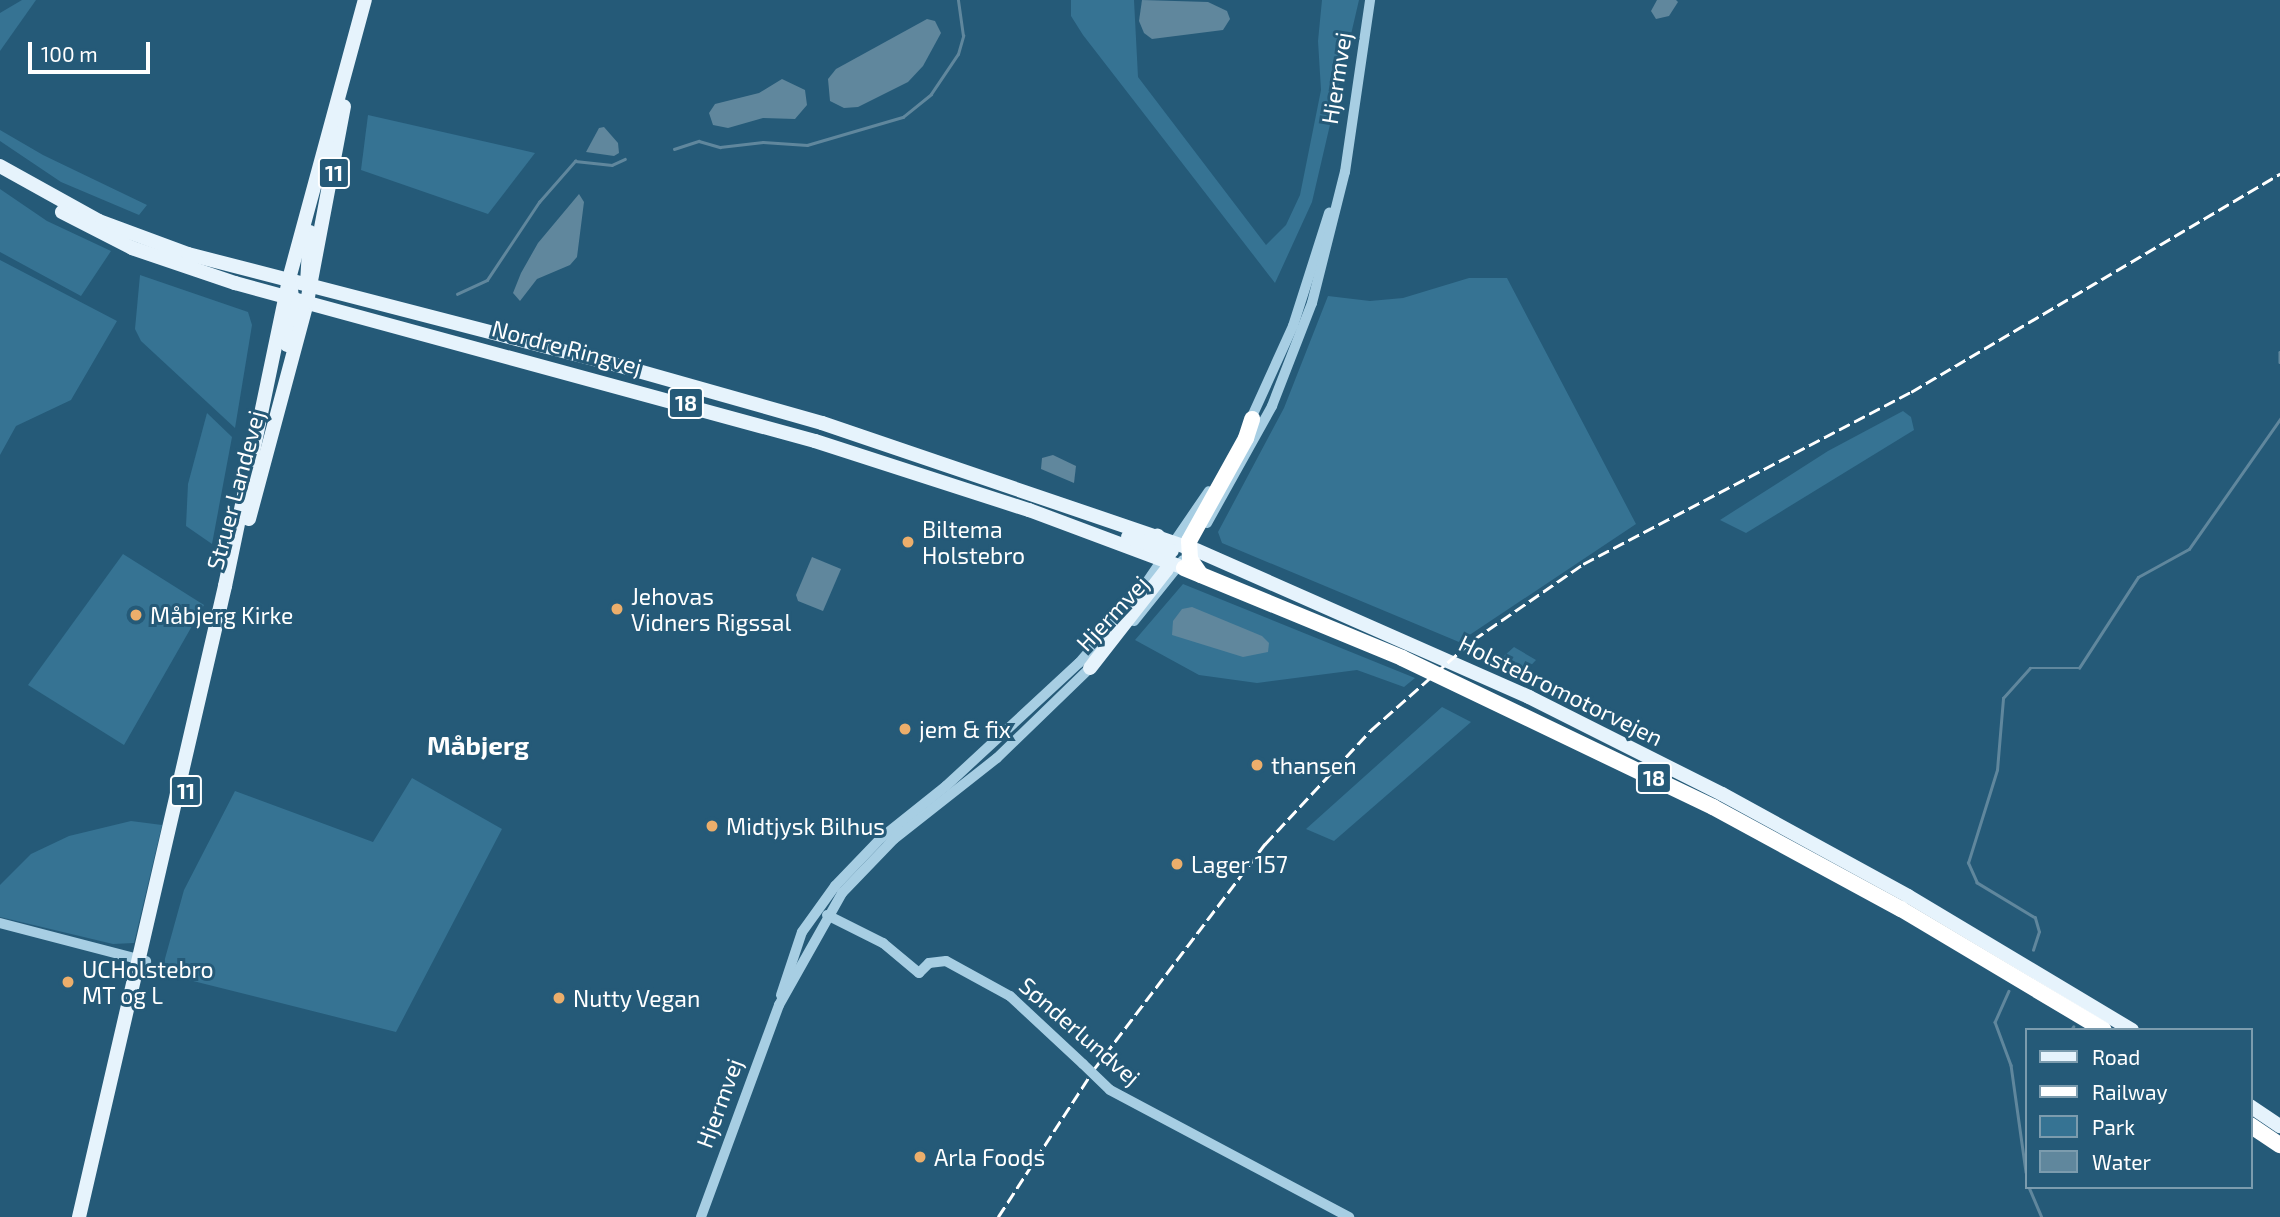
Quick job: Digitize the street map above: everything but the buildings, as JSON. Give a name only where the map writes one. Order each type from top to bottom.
[{"type":"highway","points":[[1179,556],[1252,419]]},
{"type":"highway","name":"Holstebromotorvejen","points":[[1179,556],[1202,576],[1462,686],[1713,807],[1901,909],[2101,1028]]},
{"type":"highway","points":[[2252,1126],[2280,1145]]},
{"type":"main road","name":"Struer Landevej","points":[[79,1217],[271,443],[365,0]]},
{"type":"main road","name":"Struer Landevej","points":[[86,1217],[225,586],[282,313],[302,290],[323,150],[351,60]]},
{"type":"main road","name":"Nordre Ringvej","points":[[0,168],[64,213],[138,250],[302,290],[458,322],[822,423],[1153,534],[1179,556]]},
{"type":"main road","name":"Nordre Ringvej","points":[[0,168],[138,237],[272,275],[302,290],[328,308],[651,393],[1179,556]]},
{"type":"main road","name":"Holstebromotorvejen","points":[[1179,556],[1335,610],[1530,697],[1721,794],[1908,895],[2129,1028]]},
{"type":"main road","points":[[1090,668],[1179,556]]},
{"type":"main road","points":[[2252,1107],[2280,1126]]},
{"type":"street","name":"Hjermvej","points":[[701,1217],[779,1005],[802,932],[835,886],[881,838],[1050,693],[1179,556],[1239,469],[1296,346],[1328,249],[1370,0]]},
{"type":"street","name":"Hjermvej","points":[[1252,419],[1297,313],[1344,163]]},
{"type":"street","name":"Hjermvej","points":[[779,1005],[827,915],[859,871],[997,758],[1090,668]]},
{"type":"street","name":"Sønderlundvej","points":[[827,915],[883,943],[919,972],[929,963],[946,961],[1010,996],[1110,1090],[1349,1217]]},
{"type":"street","points":[[0,923],[142,960]]},
{"type":"green space","points":[[22,0],[36,0],[0,51],[0,13]]},
{"type":"green space","points":[[1071,0],[1134,0],[1138,77],[1266,245],[1286,225],[1300,195],[1321,90],[1318,41],[1322,0],[1359,0],[1312,202],[1275,283],[1083,35],[1071,16]]},
{"type":"green space","points":[[368,115],[535,153],[488,214],[361,170]]},
{"type":"green space","points":[[0,130],[43,155],[147,205],[139,215],[61,182],[0,141]]},
{"type":"green space","points":[[0,189],[47,221],[111,251],[81,296],[0,252]]},
{"type":"green space","points":[[0,260],[117,321],[71,400],[16,426],[0,455]]},
{"type":"green space","points":[[140,275],[248,312],[252,325],[235,428],[141,341],[135,329]]},
{"type":"green space","points":[[1469,278],[1507,278],[1636,524],[1459,642],[1222,543],[1218,532],[1284,408],[1328,296],[1370,301],[1403,298]]},
{"type":"green space","points":[[1903,411],[1911,417],[1914,430],[1746,533],[1720,520],[1828,451]]},
{"type":"green space","points":[[207,413],[232,437],[212,544],[186,526],[188,484]]},
{"type":"green space","points":[[123,554],[204,605],[124,745],[28,685]]},
{"type":"green space","points":[[1183,584],[1415,678],[1404,687],[1357,670],[1257,683],[1199,675],[1135,640]]},
{"type":"green space","points":[[1514,647],[1536,660],[1519,678],[1494,665]]},
{"type":"green space","points":[[1442,707],[1471,722],[1334,841],[1306,829]]},
{"type":"green space","points":[[412,778],[502,829],[396,1032],[161,973],[184,890],[235,791],[373,842]]},
{"type":"green space","points":[[131,821],[162,825],[134,943],[113,944],[0,917],[0,885],[31,854],[69,836]]},
{"type":"water","points":[[1142,0],[1208,2],[1227,11],[1230,19],[1223,30],[1152,39],[1144,33],[1139,21]]},
{"type":"water","points":[[1657,0],[1678,2],[1669,16],[1656,19],[1651,11]]},
{"type":"water","points":[[927,19],[935,21],[941,33],[923,66],[908,82],[858,107],[844,108],[830,101],[828,79],[836,69]]},
{"type":"water","points":[[782,79],[805,90],[807,105],[795,119],[763,118],[728,128],[713,125],[709,113],[715,104],[759,93]]},
{"type":"water","points":[[604,127],[618,143],[619,153],[614,156],[586,152],[599,128]]},
{"type":"water","points":[[579,194],[584,202],[577,257],[570,265],[537,279],[520,301],[513,293],[521,273],[538,243]]},
{"type":"water","points":[[1053,455],[1076,466],[1074,483],[1041,469],[1042,458]]},
{"type":"water","points":[[812,557],[841,569],[823,611],[798,601],[796,595]]},
{"type":"water","points":[[1192,607],[1262,636],[1269,643],[1268,652],[1243,657],[1172,635],[1173,621],[1182,609]]},
{"type":"waterway","points":[[674,149],[699,141],[720,147],[763,142],[807,145],[903,117],[931,94],[958,54],[963,36],[958,0]]},
{"type":"waterway","points":[[457,294],[487,280],[539,202],[575,161],[612,165],[625,159]]},
{"type":"waterway","points":[[2280,352],[2280,362]]},
{"type":"waterway","points":[[2033,950],[2039,932],[2035,918],[1977,883],[1968,863],[1997,770],[2003,698],[2030,668],[2079,668],[2138,577],[2189,549],[2280,419]]},
{"type":"waterway","points":[[2009,991],[1995,1022],[2011,1065],[2024,1158]]},
{"type":"waterway","points":[[2030,1189],[2042,1217]]},
{"type":"railway","points":[[998,1217],[1094,1069],[1265,844],[1371,730],[1473,640],[1583,564],[1911,392],[2280,174]]},
{"type":"place","name":"Biltema Holstebro","points":[[908,542]]},
{"type":"place","name":"Jehovas Vidners Rigssal","points":[[617,609]]},
{"type":"place","name":"Måbjerg Kirke","points":[[136,615]]},
{"type":"place","name":"jem & fix","points":[[905,729]]},
{"type":"place","name":"thansen","points":[[1257,765]]},
{"type":"place","name":"Midtjysk Bilhus","points":[[712,826]]},
{"type":"place","name":"Lager 157","points":[[1177,864]]},
{"type":"place","name":"UCHolstebro MT og L","points":[[68,982]]},
{"type":"place","name":"Nutty Vegan","points":[[559,998]]},
{"type":"place","name":"Arla Foods","points":[[920,1157]]},
{"type":"district","name":"Måbjerg","points":[[478,745]]}]
